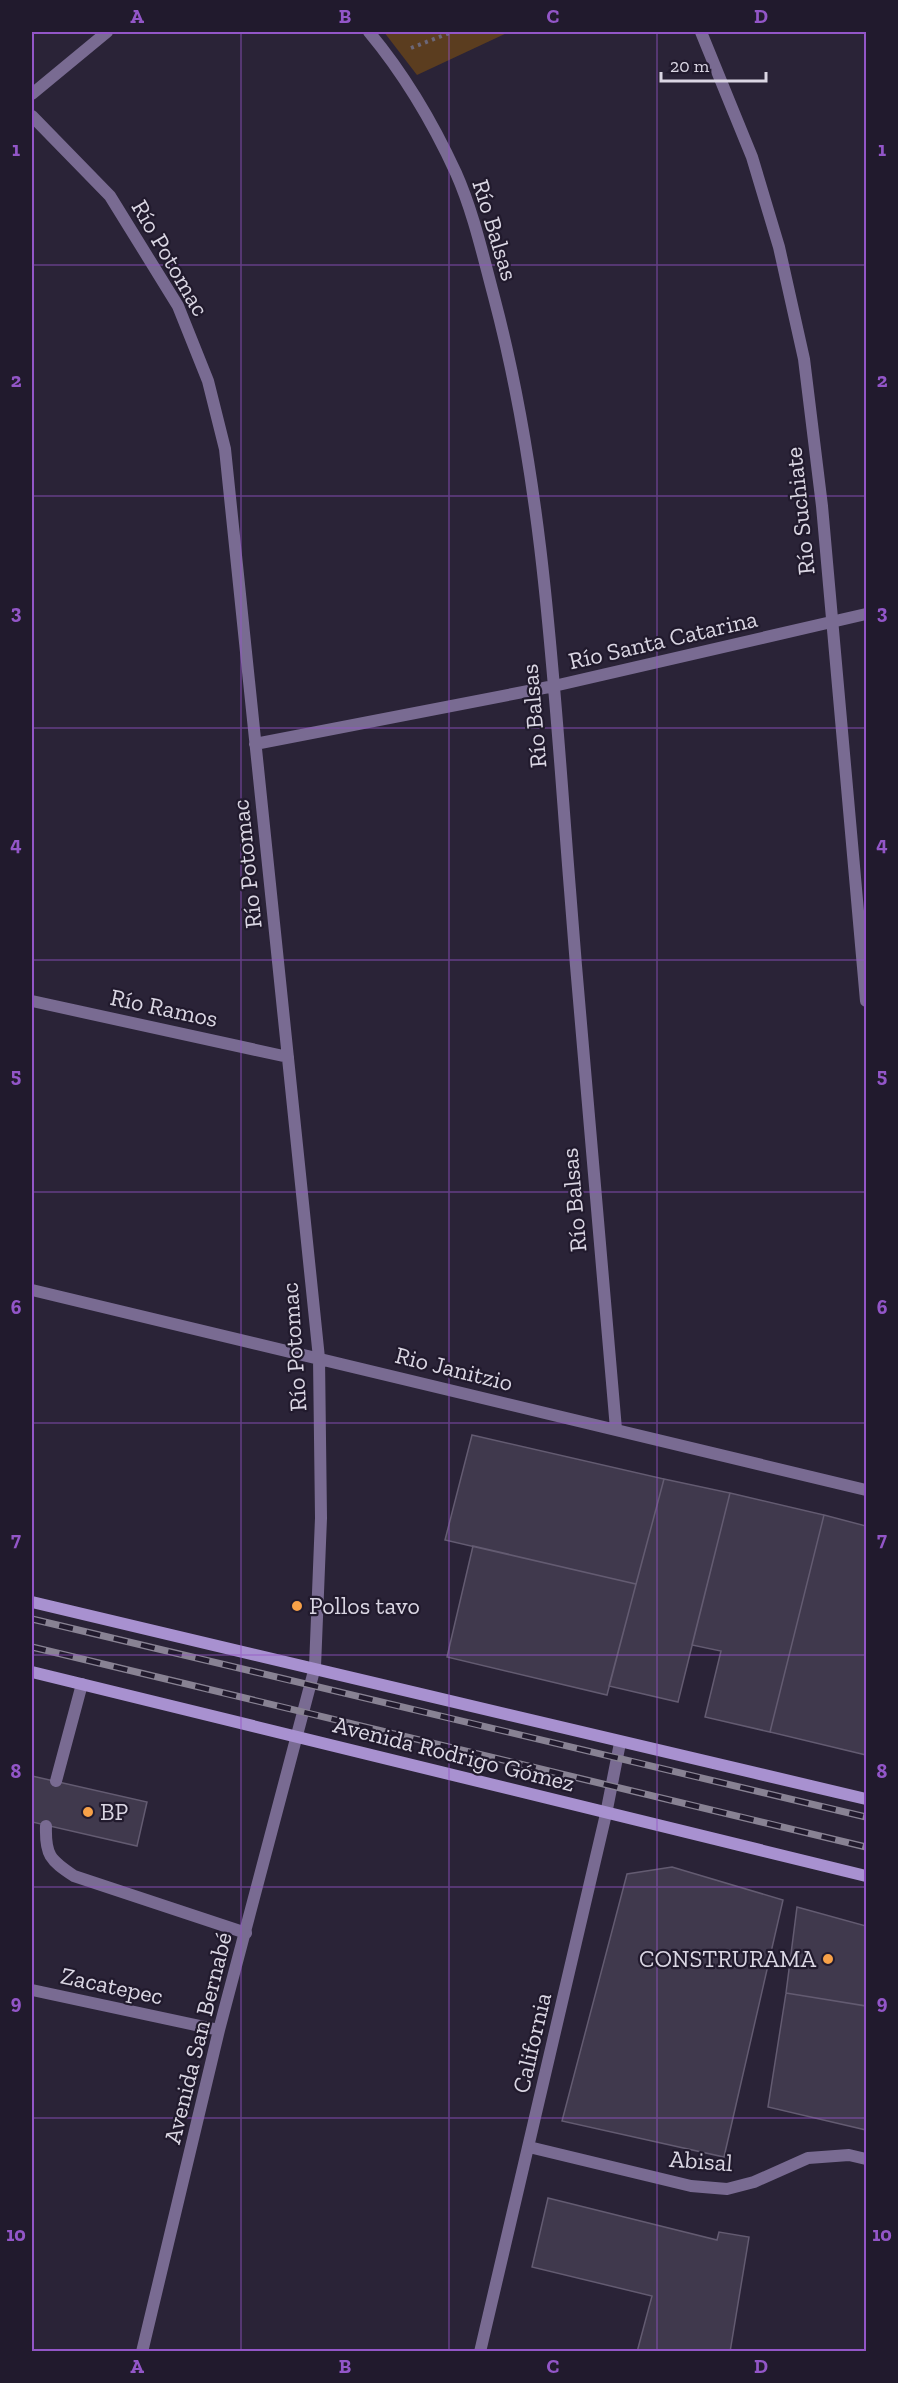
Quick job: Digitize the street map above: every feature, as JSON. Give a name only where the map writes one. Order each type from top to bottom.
[{"type":"main road","points":[[32,1602],[315,1667],[620,1743],[867,1799]]},
{"type":"main road","name":"Avenida Rodrigo Gómez","points":[[32,1672],[867,1876]]},
{"type":"street","points":[[32,94],[107,32]]},
{"type":"street","name":"Río Balsas","points":[[369,32],[390,57],[429,122],[457,176],[485,262],[511,362],[537,522],[554,686],[616,1429]]},
{"type":"street","name":"Río Suchiate","points":[[701,32],[752,157],[784,270],[804,359],[833,623],[867,1001]]},
{"type":"street","name":"Río Potomac","points":[[32,116],[110,196],[178,306],[208,381],[225,449],[319,1358],[321,1518],[315,1667],[298,1737]]},
{"type":"street","name":"Río Santa Catarina","points":[[255,744],[554,686],[867,614]]},
{"type":"street","name":"Río Ramos","points":[[32,1001],[288,1057]]},
{"type":"street","name":"Rio Janitzio","points":[[32,1290],[867,1490]]},
{"type":"street","points":[[56,1781],[82,1684]]},
{"type":"street","name":"Avenida San Bernabé","points":[[142,2352],[219,2031],[298,1737]]},
{"type":"street","name":"California","points":[[480,2352],[606,1814],[620,1743]]},
{"type":"street","points":[[46,1826],[48,1853],[56,1864],[74,1876],[246,1933]]},
{"type":"street","name":"Zacatepec","points":[[32,1990],[219,2031]]},
{"type":"street","name":"Abisal","points":[[529,2147],[691,2186],[727,2189],[754,2182],[808,2158],[849,2155],[867,2159]]},
{"type":"path","points":[[390,57],[452,32]]},
{"type":"shaded area","points":[[384,32],[509,32],[417,75]]},
{"type":"building","points":[[472,1435],[664,1479],[636,1584],[445,1540]]},
{"type":"building","points":[[664,1479],[730,1493],[678,1702],[609,1686]]},
{"type":"building","points":[[730,1493],[824,1515],[770,1732],[705,1717],[721,1651],[692,1645]]},
{"type":"building","points":[[824,1515],[866,1526],[866,1755],[770,1732]]},
{"type":"building","points":[[473,1546],[636,1584],[607,1695],[447,1657]]},
{"type":"building","name":"BP","points":[[32,1776],[147,1802],[137,1846],[32,1822]]},
{"type":"building","points":[[672,1867],[783,1900],[724,2157],[562,2121],[627,1874]]},
{"type":"building","name":"CONSTRURAMA","points":[[797,1907],[866,1926],[866,2006],[786,1993]]},
{"type":"building","points":[[786,1993],[866,2006],[866,2130],[768,2107]]},
{"type":"building","points":[[548,2198],[717,2240],[719,2232],[749,2237],[730,2352],[637,2352],[652,2296],[532,2267]]},
{"type":"railway","points":[[32,1619],[866,1817]]},
{"type":"railway","points":[[32,1647],[866,1847]]},
{"type":"place","name":"Pollos tavo","points":[[297,1606]]},
{"type":"place","name":"BP","points":[[88,1812]]},
{"type":"place","name":"CONSTRURAMA","points":[[828,1959]]}]
